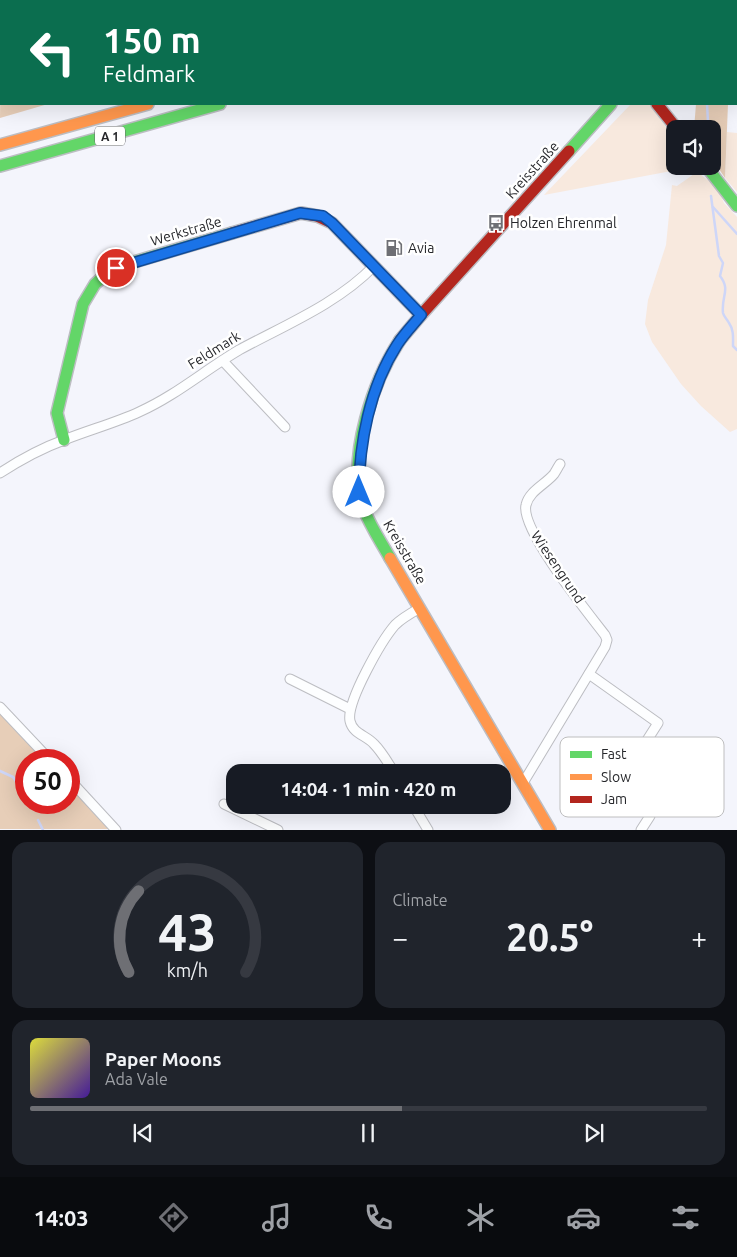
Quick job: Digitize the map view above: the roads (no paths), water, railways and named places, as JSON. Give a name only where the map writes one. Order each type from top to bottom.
[{"type":"main road","name":"A 1","points":[[0,145],[144,105]]},
{"type":"main road","name":"A 1","points":[[0,166],[216,105]]},
{"type":"main road","name":"Kreisstraße","points":[[550,830],[365,514],[359,492],[359,469],[362,443],[369,413],[383,374],[396,346],[421,315],[610,105]]},
{"type":"main road","points":[[659,105],[670,120]]},
{"type":"main road","points":[[713,175],[737,206]]},
{"type":"main road","name":"Werkstraße","points":[[64,440],[57,413],[83,304],[90,289],[100,278],[116,268],[300,213],[323,216],[374,266]]},
{"type":"main road","points":[[374,266],[421,315]]},
{"type":"street","name":"Feldmark","points":[[0,473],[13,464],[64,440],[153,406],[223,361],[326,302],[357,282],[374,266]]},
{"type":"street","points":[[223,361],[285,427]]},
{"type":"street","name":"Wiesengrund","points":[[523,783],[605,647],[606,640],[605,635],[550,560],[525,514],[528,500],[555,473],[560,464]]},
{"type":"street","points":[[388,764],[372,742],[357,733],[353,728],[350,720],[350,708],[372,658],[383,642],[395,625],[405,616],[420,608]]},
{"type":"street","points":[[589,674],[658,723],[649,737]]},
{"type":"street","points":[[290,679],[350,708]]},
{"type":"street","points":[[0,707],[40,749]]},
{"type":"street","points":[[80,792],[116,830]]},
{"type":"street","points":[[224,804],[278,830]]},
{"type":"street","points":[[418,814],[428,830]]},
{"type":"street","points":[[642,830],[649,817]]},
{"type":"waterway","points":[[707,105],[708,120]]},
{"type":"waterway","points":[[711,196],[719,256],[723,263],[720,276],[725,285],[723,313],[732,328],[733,346],[737,350]]},
{"type":"waterway","points":[[713,207],[737,234]]},
{"type":"waterway","points":[[0,771],[15,780]]},
{"type":"waterway","points":[[38,820],[43,830]]},
{"type":"place","name":"Holzen Ehrenmal","points":[[496,223]]},
{"type":"place","name":"Avia","points":[[394,248]]}]
